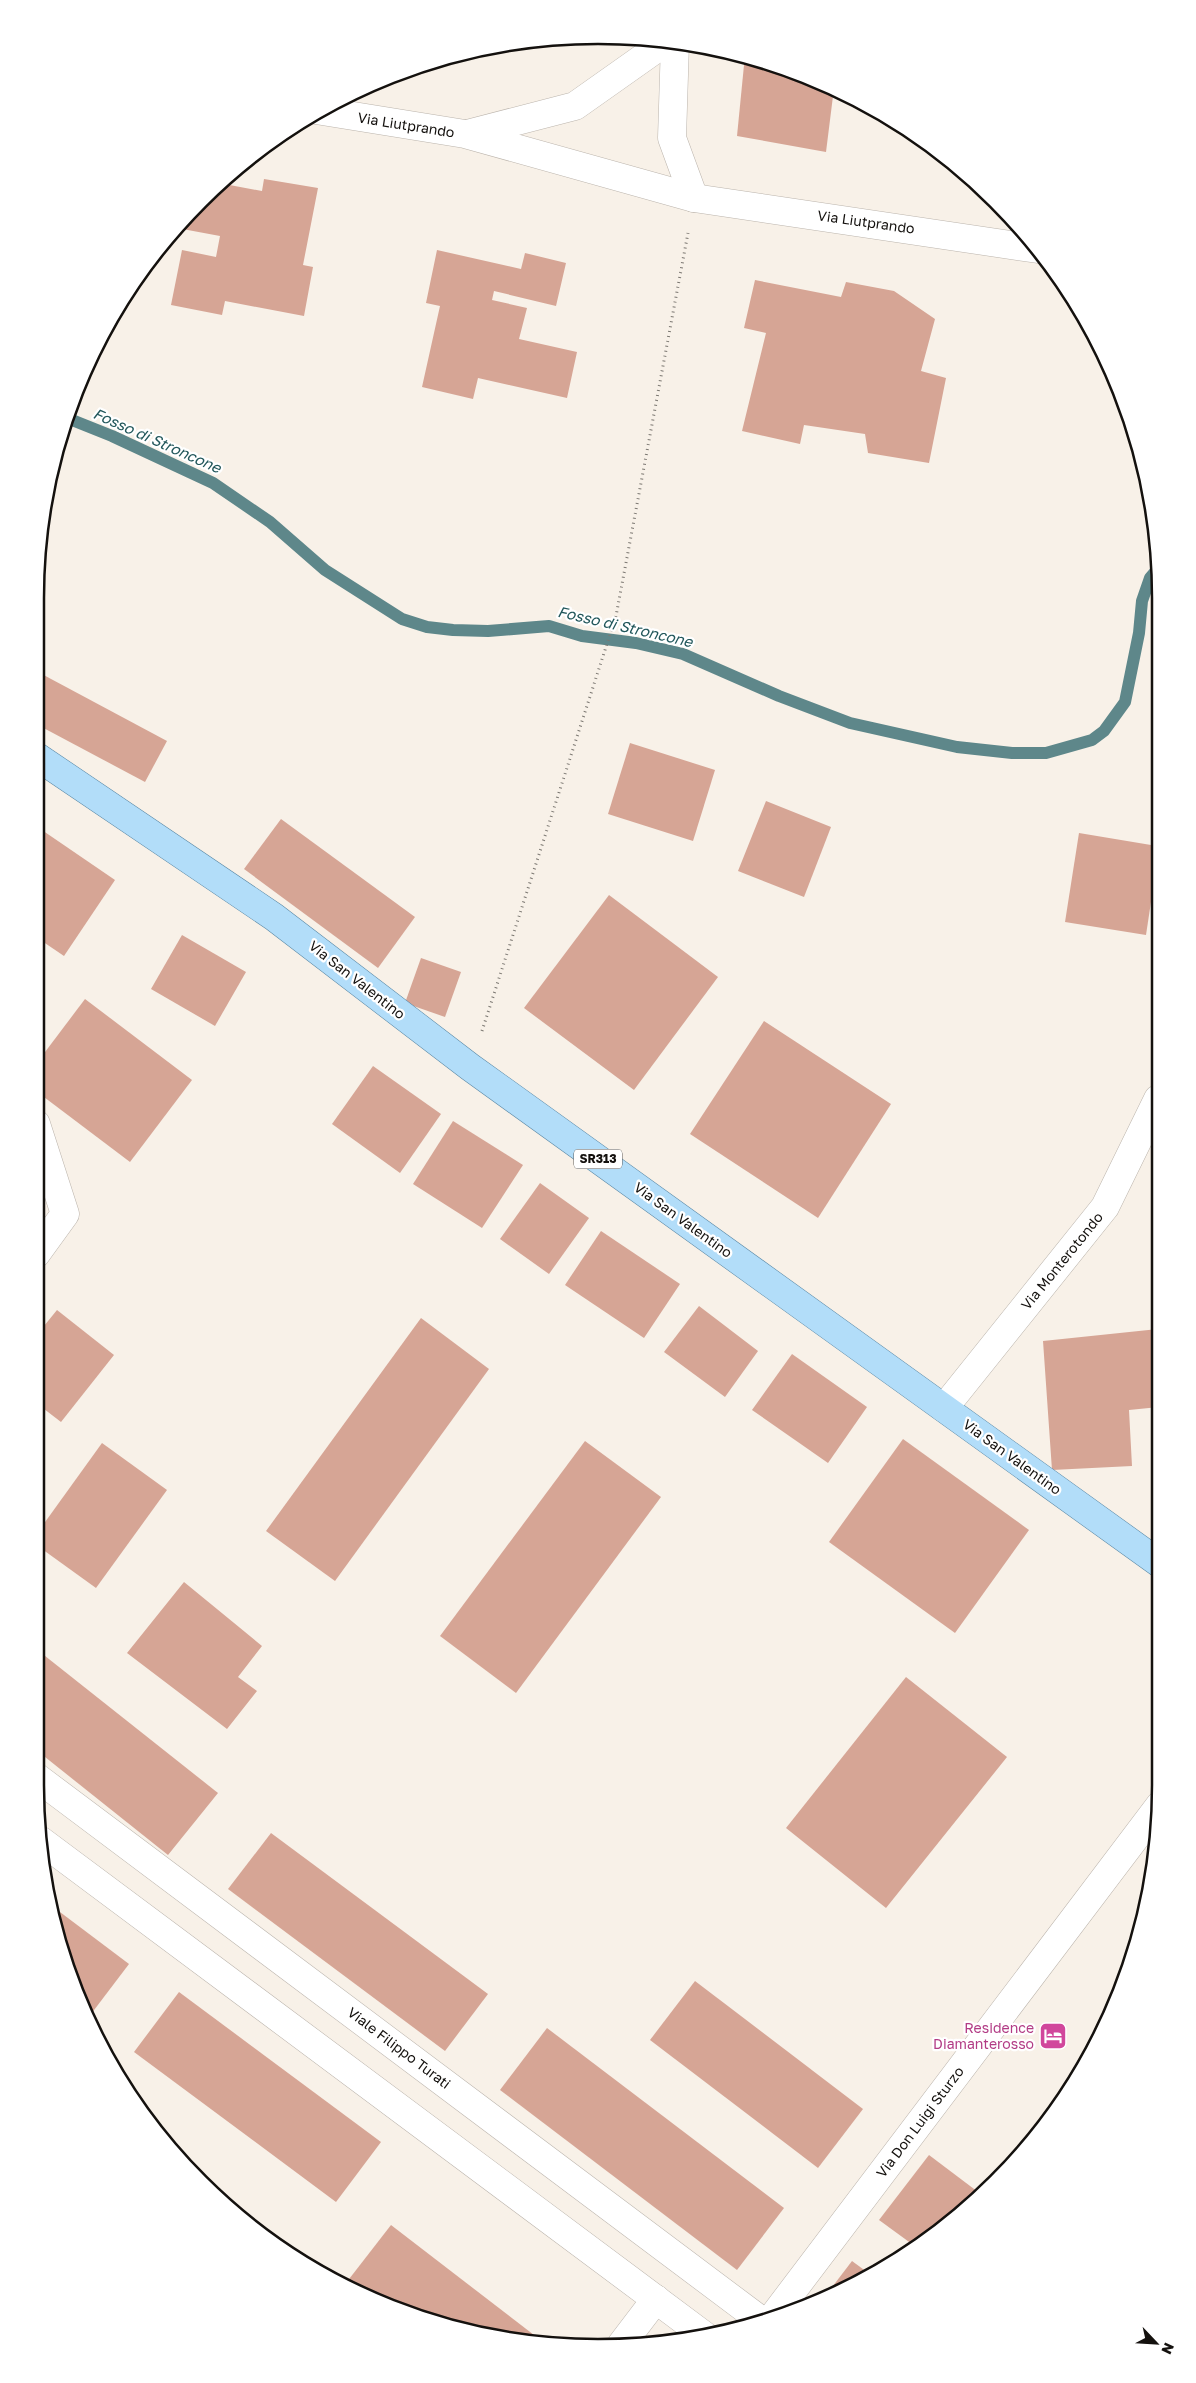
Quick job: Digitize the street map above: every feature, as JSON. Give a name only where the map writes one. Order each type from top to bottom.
[{"type":"main road","name":"Via San Valentino","points":[[44,761],[274,917],[470,1067],[1152,1558]]},
{"type":"street","name":"Via Liutprando","points":[[465,134],[575,106],[660,47]]},
{"type":"street","points":[[675,49],[672,138],[694,198]]},
{"type":"street","name":"Via Liutprando","points":[[331,112],[465,134],[694,198],[1027,247]]},
{"type":"street","name":"Via Monterotondo","points":[[944,1408],[1105,1207],[1152,1111]]},
{"type":"street","points":[[44,1149],[65,1214],[44,1243]]},
{"type":"street","name":"Viale Filippo Turati","points":[[44,1783],[755,2316]]},
{"type":"street","name":"Via Don Luigi Sturzo","points":[[779,2309],[1151,1817]]},
{"type":"street","points":[[47,1845],[698,2330]]},
{"type":"street","points":[[626,2338],[656,2299]]},
{"type":"path","points":[[470,1067],[616,616],[694,198]]},
{"type":"building","points":[[744,64],[776,73],[833,96],[826,152],[737,136]]},
{"type":"building","points":[[264,179],[318,188],[303,265],[313,267],[304,316],[225,301],[222,315],[171,305],[182,250],[216,257],[220,236],[184,229],[229,185],[262,191]]},
{"type":"building","points":[[437,250],[521,269],[525,253],[566,263],[556,306],[494,291],[492,300],[527,308],[519,339],[577,352],[567,398],[478,378],[473,399],[422,387],[440,306],[426,303]]},
{"type":"building","points":[[755,280],[841,297],[846,282],[894,291],[935,319],[921,371],[946,378],[929,463],[868,453],[865,434],[804,425],[800,444],[742,431],[766,333],[744,328]]},
{"type":"building","points":[[44,675],[167,741],[145,782],[44,728]]},
{"type":"building","points":[[630,743],[715,770],[693,841],[608,814]]},
{"type":"building","points":[[766,801],[831,827],[804,897],[738,871]]},
{"type":"building","points":[[281,819],[415,917],[378,968],[244,869]]},
{"type":"building","points":[[44,831],[115,880],[64,956],[44,942]]},
{"type":"building","points":[[1079,833],[1152,845],[1152,895],[1146,935],[1065,922]]},
{"type":"building","points":[[609,895],[718,977],[634,1090],[524,1008]]},
{"type":"building","points":[[182,935],[246,972],[215,1026],[151,989]]},
{"type":"building","points":[[421,958],[461,972],[445,1017],[405,1003]]},
{"type":"building","points":[[85,999],[192,1080],[130,1162],[44,1097],[44,1053]]},
{"type":"building","points":[[764,1021],[891,1104],[818,1218],[690,1134]]},
{"type":"building","points":[[373,1066],[441,1114],[400,1173],[332,1124]]},
{"type":"building","points":[[453,1121],[523,1165],[482,1228],[413,1184]]},
{"type":"building","points":[[540,1183],[589,1218],[549,1274],[500,1239]]},
{"type":"building","points":[[601,1231],[680,1284],[644,1338],[565,1285]]},
{"type":"building","points":[[699,1306],[758,1351],[725,1397],[664,1352]]},
{"type":"building","points":[[57,1310],[114,1355],[61,1422],[44,1409],[44,1326]]},
{"type":"building","points":[[421,1318],[489,1369],[335,1581],[266,1531]]},
{"type":"building","points":[[1152,1330],[1152,1408],[1129,1410],[1132,1466],[1052,1470],[1043,1341]]},
{"type":"building","points":[[792,1354],[867,1407],[828,1463],[752,1410]]},
{"type":"building","points":[[903,1439],[1029,1530],[955,1633],[829,1542]]},
{"type":"building","points":[[585,1441],[661,1497],[516,1693],[440,1636]]},
{"type":"building","points":[[102,1443],[167,1490],[96,1588],[44,1550],[44,1524]]},
{"type":"building","points":[[184,1582],[262,1646],[238,1677],[257,1691],[227,1729],[127,1653]]},
{"type":"building","points":[[44,1655],[218,1793],[168,1855],[44,1756]]},
{"type":"building","points":[[906,1677],[1007,1757],[886,1908],[786,1828]]},
{"type":"building","points":[[271,1833],[488,1994],[445,2051],[228,1889]]},
{"type":"building","points":[[59,1911],[129,1964],[93,2012],[73,1963]]},
{"type":"building","points":[[695,1981],[863,2109],[818,2168],[650,2040]]},
{"type":"building","points":[[179,1992],[381,2142],[336,2202],[134,2052]]},
{"type":"building","points":[[547,2028],[784,2208],[737,2270],[500,2090]]},
{"type":"building","points":[[929,2155],[976,2190],[935,2225],[910,2243],[879,2220]]},
{"type":"building","points":[[391,2225],[535,2336],[490,2329],[420,2310],[349,2280]]},
{"type":"building","points":[[852,2261],[865,2270],[843,2282],[832,2287]]},
{"type":"waterway","name":"Fosso di Stroncone","points":[[73,420],[112,436],[213,483],[270,522],[325,570],[402,619],[427,627],[453,630],[488,631],[549,626],[582,636],[636,643],[683,654],[779,696],[850,723],[957,747],[1012,753],[1046,753],[1092,740],[1104,731],[1125,702],[1139,633],[1142,601],[1151,576]]},
{"type":"place","name":"Residence Diamanterosso","points":[[1053,2036]]}]
